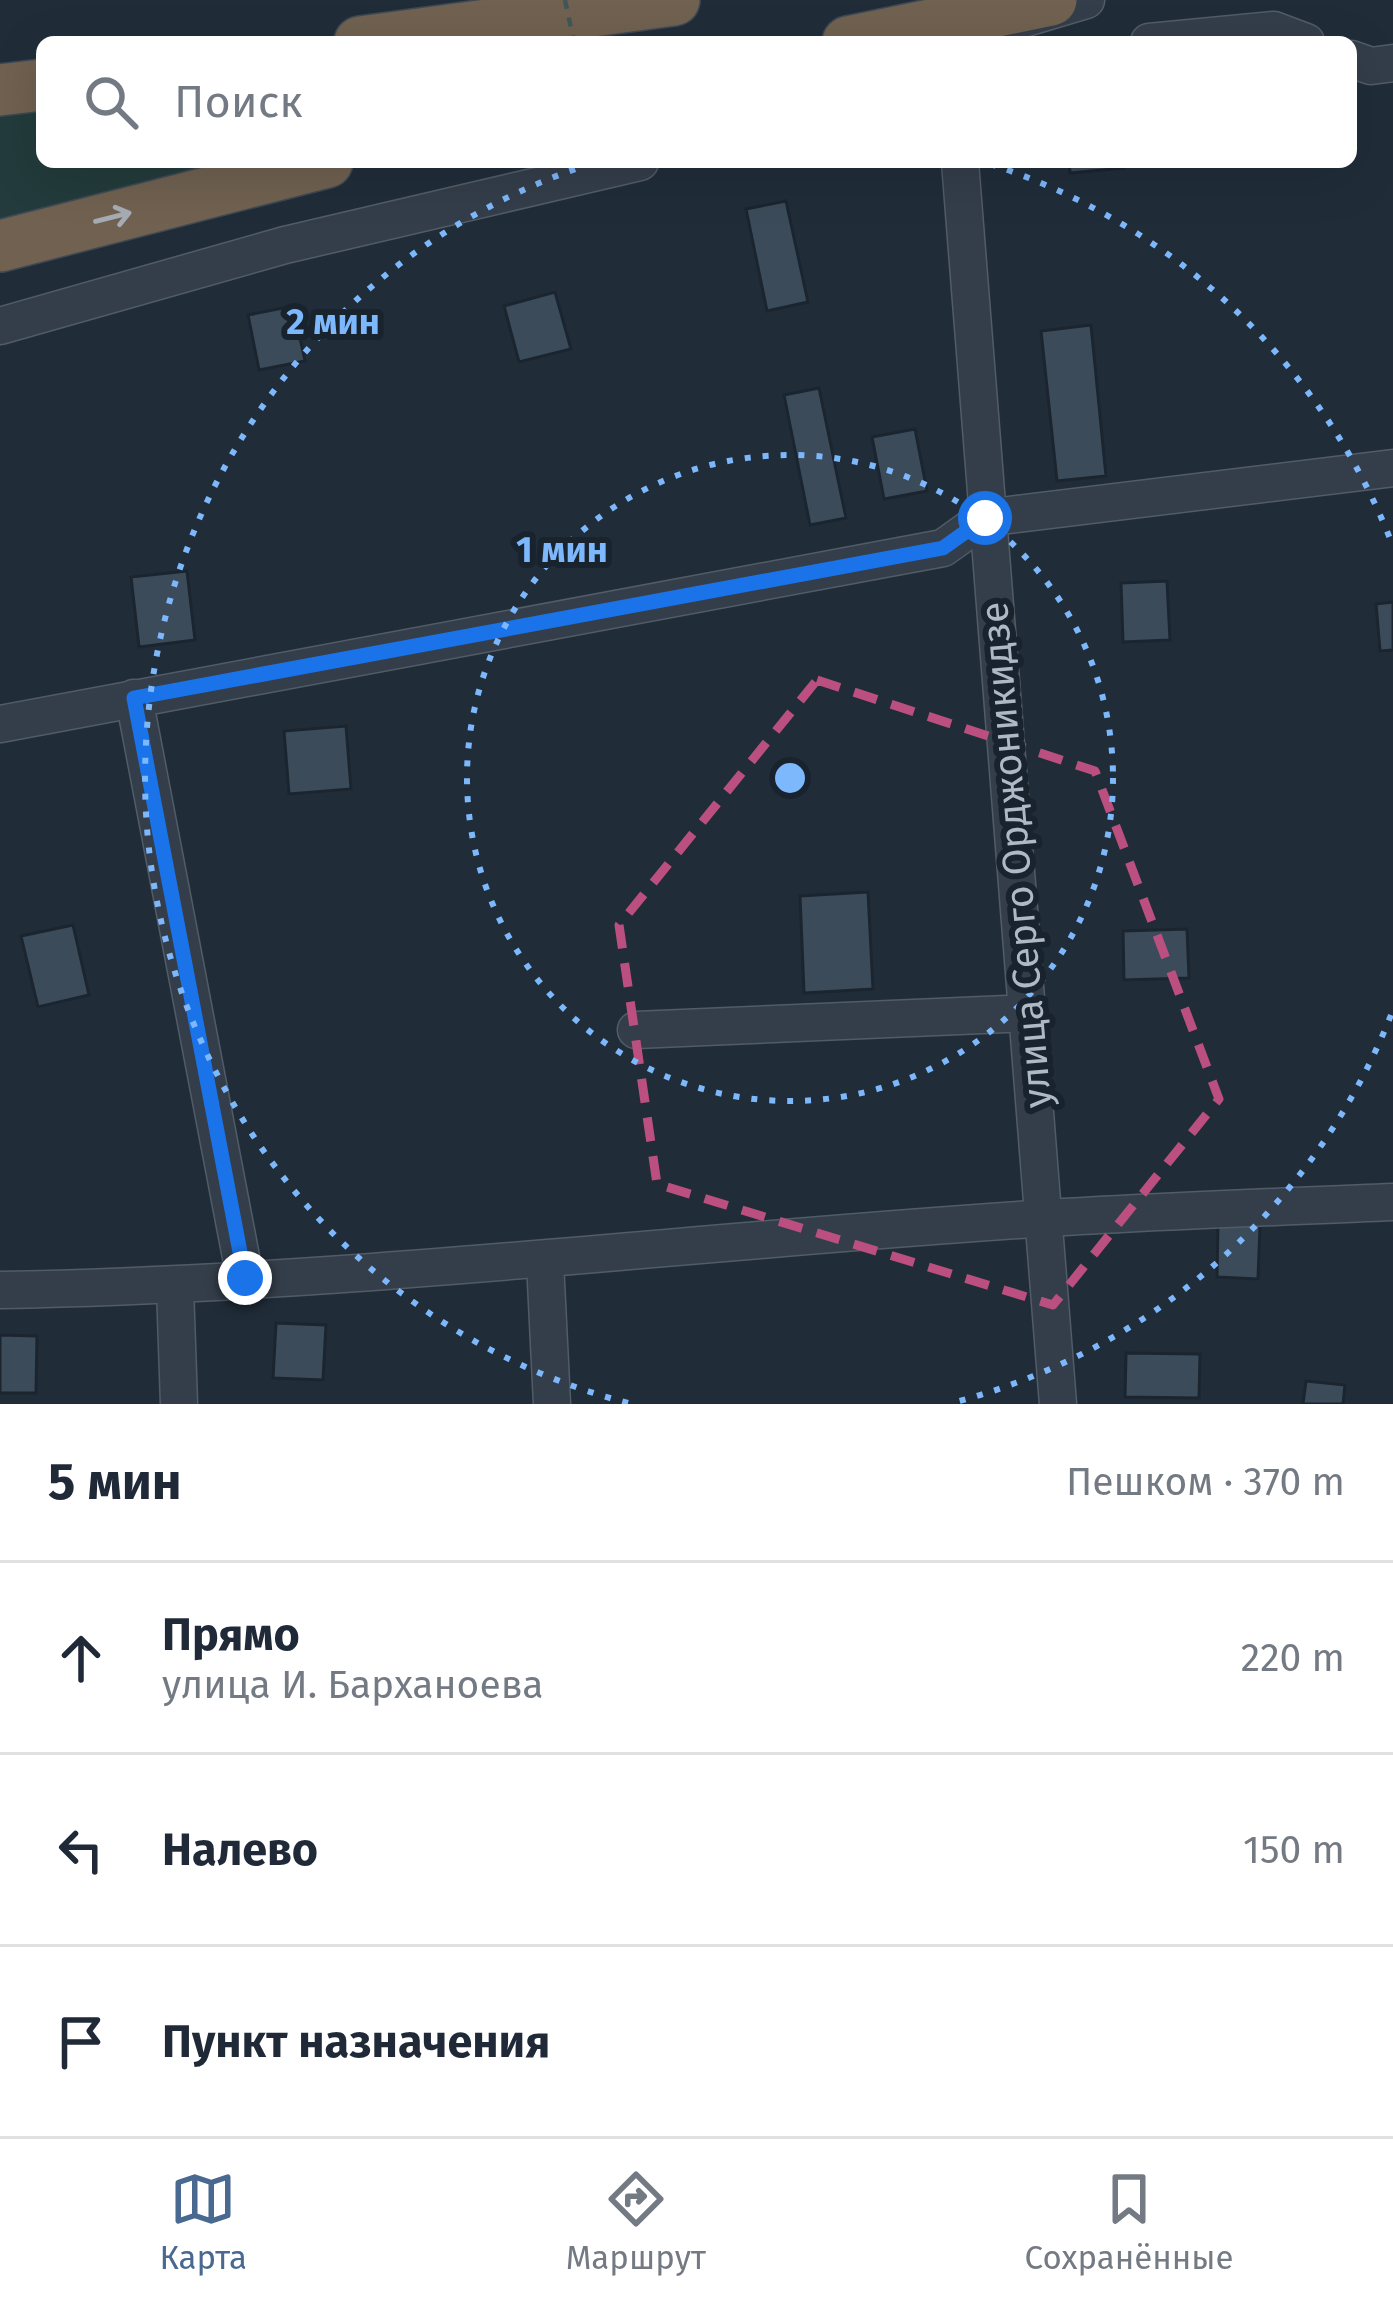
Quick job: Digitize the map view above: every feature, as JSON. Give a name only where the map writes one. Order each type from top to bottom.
[{"type":"highway","points":[[405,36],[674,0]]},
{"type":"highway","points":[[877,36],[1051,0]]},
{"type":"highway","points":[[0,90],[36,86]]},
{"type":"highway","points":[[0,245],[303,168]]},
{"type":"street","points":[[994,36],[1016,21],[1086,0]]},
{"type":"street","points":[[1212,36],[1274,30],[1290,36]]},
{"type":"street","points":[[1357,61],[1371,67],[1393,63]]},
{"type":"street","points":[[0,326],[284,245],[614,168]]},
{"type":"street","name":"улица Серго Орджоникидзе","points":[[960,168],[1058,1404]]},
{"type":"street","points":[[0,724],[943,548],[985,518],[1393,468]]},
{"type":"street","points":[[134,698],[245,1278]]},
{"type":"street","points":[[636,1030],[1028,1013]]},
{"type":"street","points":[[0,1290],[176,1287],[245,1278],[545,1262],[1046,1219],[1393,1202]]},
{"type":"street","points":[[545,1262],[552,1404]]},
{"type":"street","points":[[176,1287],[179,1404]]},
{"type":"path","points":[[565,0],[573,36]]},
{"type":"highlighted area","points":[[817,680],[1095,771],[1219,1099],[1053,1305],[657,1184],[619,925]]},
{"type":"green space","points":[[36,94],[36,168],[205,168],[0,231],[0,99]]},
{"type":"building","points":[[1070,168],[1124,168],[1070,173]]},
{"type":"building","points":[[786,201],[808,302],[767,311],[746,209]]},
{"type":"building","points":[[555,292],[571,349],[519,362],[504,306]]},
{"type":"building","points":[[293,306],[305,361],[259,370],[248,315]]},
{"type":"building","points":[[1091,325],[1106,476],[1057,481],[1041,331]]},
{"type":"building","points":[[819,388],[846,518],[810,525],[784,395]]},
{"type":"building","points":[[915,429],[927,491],[884,499],[872,437]]},
{"type":"building","points":[[187,571],[195,640],[139,647],[131,577]]},
{"type":"building","points":[[1167,581],[1170,640],[1123,642],[1121,583]]},
{"type":"building","points":[[1393,602],[1393,650],[1380,651],[1376,604]]},
{"type":"building","points":[[346,726],[351,789],[289,794],[284,731]]},
{"type":"building","points":[[868,892],[873,989],[804,993],[800,896]]},
{"type":"building","points":[[73,925],[89,995],[38,1007],[21,936]]},
{"type":"building","points":[[1187,929],[1189,978],[1124,980],[1123,931]]},
{"type":"building","points":[[1218,1223],[1260,1225],[1258,1279],[1217,1277]]},
{"type":"building","points":[[276,1323],[326,1325],[323,1380],[273,1378]]},
{"type":"building","points":[[0,1335],[37,1336],[36,1393],[0,1393]]},
{"type":"building","points":[[1126,1353],[1200,1354],[1199,1398],[1125,1397]]},
{"type":"building","points":[[1306,1381],[1345,1385],[1343,1404],[1303,1404]]},
{"type":"route","points":[[245,1278],[134,698],[943,548],[985,518]]}]
